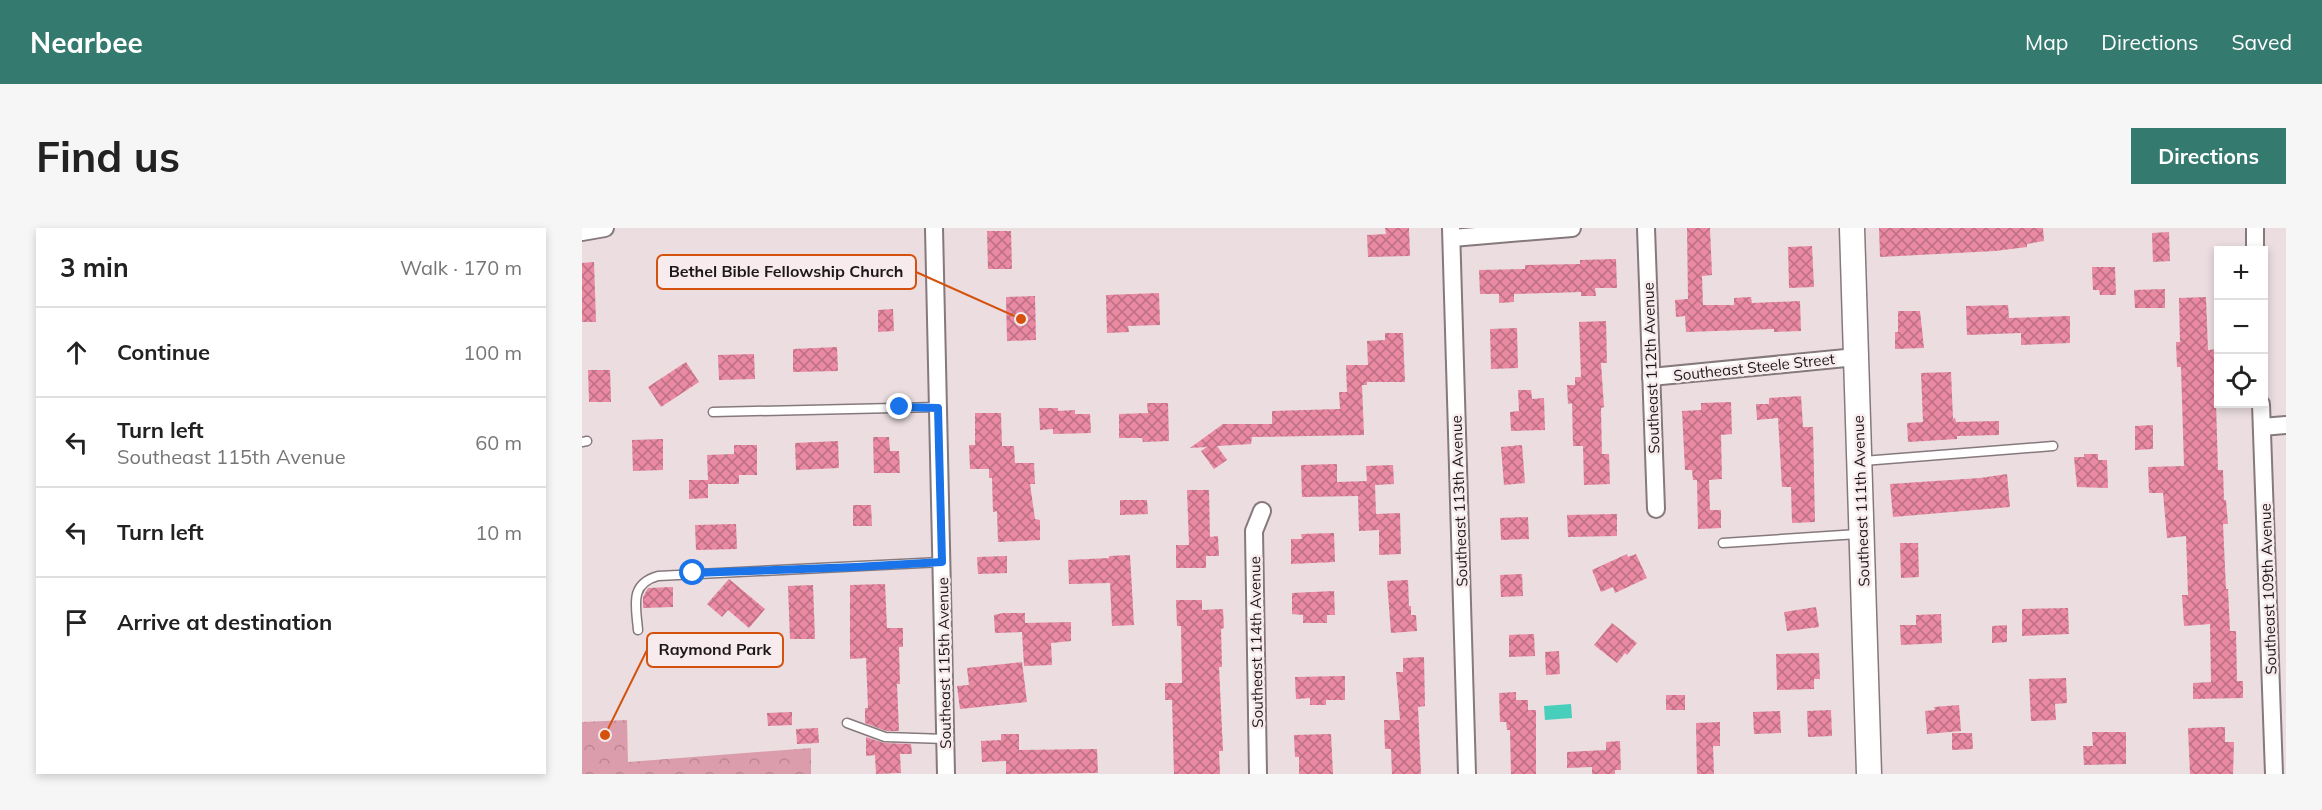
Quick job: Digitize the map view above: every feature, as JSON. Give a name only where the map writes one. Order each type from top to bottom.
[{"type":"street","points":[[582,232],[605,228]]},
{"type":"street","name":"Southeast 115th Avenue","points":[[934,228],[946,774]]},
{"type":"street","points":[[1451,233],[1572,228]]},
{"type":"street","name":"Southeast 112th Avenue","points":[[1646,228],[1656,509]]},
{"type":"street","name":"Southeast 111th Avenue","points":[[1852,228],[1869,774]]},
{"type":"street","points":[[2254,228],[2255,246]]},
{"type":"street","name":"Southeast 113th Avenue","points":[[1451,233],[1467,774]]},
{"type":"street","name":"Southeast Steele Street","points":[[1651,377],[1856,357]]},
{"type":"street","name":"Southeast 109th Avenue","points":[[2261,408],[2274,774]]},
{"type":"street","points":[[2262,427],[2286,425]]},
{"type":"street","name":"Southeast 114th Avenue","points":[[1258,774],[1254,531],[1262,511]]},
{"type":"lane","points":[[713,412],[938,408]]},
{"type":"lane","points":[[1859,461],[2053,446]]},
{"type":"lane","points":[[1723,543],[1862,533]]},
{"type":"lane","points":[[638,630],[636,595],[641,584],[647,579],[658,576],[736,570],[942,562]]},
{"type":"lane","points":[[848,723],[885,737],[946,740]]},
{"type":"green space","points":[[627,720],[628,762],[811,748],[811,774],[582,774],[582,722]]},
{"type":"shaded area","points":[[1571,704],[1572,718],[1545,720],[1544,706]]},
{"type":"building","points":[[1385,228],[1409,228],[1410,256],[1368,257],[1367,235],[1386,234]]},
{"type":"building","points":[[1687,228],[1710,228],[1712,275],[1702,276],[1703,305],[1734,305],[1734,298],[1751,297],[1752,303],[1800,301],[1801,331],[1774,332],[1774,329],[1686,332],[1685,316],[1676,317],[1675,300],[1688,299]]},
{"type":"building","points":[[1879,228],[2043,228],[2044,241],[2027,244],[2027,247],[1995,251],[1880,257]]},
{"type":"building","points":[[987,231],[1011,231],[1012,269],[988,269]]},
{"type":"building","points":[[2169,232],[2170,261],[2153,262],[2152,233]]},
{"type":"building","points":[[1812,246],[1814,287],[1789,288],[1788,247]]},
{"type":"building","points":[[1616,259],[1617,288],[1595,288],[1596,296],[1581,296],[1581,292],[1514,294],[1514,302],[1499,303],[1499,294],[1480,294],[1479,270],[1525,269],[1525,265],[1580,264],[1580,260]]},
{"type":"building","points":[[594,262],[596,322],[582,322],[582,263]]},
{"type":"building","points":[[2092,267],[2115,267],[2116,295],[2100,295],[2099,290],[2093,290]]},
{"type":"building","points":[[2165,289],[2165,308],[2135,308],[2134,290]]},
{"type":"building","points":[[1159,293],[1160,325],[1128,326],[1129,332],[1107,333],[1106,295]]},
{"type":"building","points":[[1035,296],[1036,340],[1007,341],[1006,297]]},
{"type":"building","points":[[2206,297],[2208,350],[2214,349],[2214,408],[2216,408],[2218,470],[2223,470],[2228,524],[2223,524],[2226,589],[2228,589],[2230,631],[2236,631],[2237,681],[2243,681],[2243,698],[2193,699],[2193,683],[2211,682],[2210,624],[2184,626],[2182,595],[2188,595],[2186,536],[2167,538],[2163,493],[2149,493],[2148,467],[2184,466],[2181,367],[2177,367],[2176,342],[2180,342],[2179,298]]},
{"type":"building","points":[[2008,305],[2009,318],[2070,316],[2070,343],[2021,345],[2021,333],[1967,335],[1966,306]]},
{"type":"building","points":[[893,309],[894,331],[878,332],[878,310]]},
{"type":"building","points":[[1898,311],[1920,311],[1924,348],[1895,349]]},
{"type":"building","points":[[1606,321],[1607,363],[1601,363],[1604,407],[1601,408],[1602,454],[1609,454],[1610,484],[1584,485],[1583,446],[1573,446],[1572,403],[1568,404],[1567,385],[1575,385],[1575,377],[1581,377],[1579,322]]},
{"type":"building","points":[[1517,328],[1518,368],[1491,369],[1490,329]]},
{"type":"building","points":[[1385,333],[1403,333],[1405,382],[1367,382],[1367,385],[1362,385],[1364,435],[1252,437],[1251,444],[1217,446],[1227,460],[1214,469],[1201,451],[1207,447],[1190,448],[1223,424],[1272,424],[1272,411],[1340,409],[1339,392],[1347,392],[1346,365],[1368,365],[1367,341],[1385,340]]},
{"type":"building","points":[[837,347],[838,371],[793,372],[793,349]]},
{"type":"building","points":[[754,354],[755,379],[719,380],[718,355]]},
{"type":"building","points":[[686,362],[699,382],[661,407],[648,387]]},
{"type":"building","points":[[588,370],[610,370],[611,402],[589,402]]},
{"type":"building","points":[[1951,372],[1953,419],[1955,418],[1956,422],[1999,421],[1999,435],[1957,436],[1957,439],[1908,442],[1907,423],[1923,422],[1921,373]]},
{"type":"building","points":[[1518,390],[1531,390],[1532,399],[1544,398],[1545,430],[1511,431],[1510,412],[1519,411]]},
{"type":"building","points":[[1801,396],[1803,427],[1813,427],[1815,522],[1792,523],[1791,487],[1782,487],[1778,418],[1757,420],[1756,404],[1769,404],[1769,398]]},
{"type":"building","points":[[1731,402],[1732,434],[1721,435],[1722,479],[1709,480],[1710,510],[1721,510],[1721,528],[1698,529],[1697,480],[1693,480],[1692,470],[1685,470],[1682,411],[1701,410],[1701,403]]},
{"type":"building","points":[[1147,403],[1168,403],[1169,441],[1143,442],[1142,438],[1119,438],[1119,414],[1148,413]]},
{"type":"building","points":[[1039,408],[1058,408],[1058,411],[1075,410],[1075,414],[1090,414],[1091,433],[1053,434],[1053,429],[1040,430]]},
{"type":"building","points":[[975,413],[1001,413],[1002,446],[1014,446],[1015,463],[1034,463],[1035,484],[1030,484],[1035,519],[1040,520],[1040,540],[998,542],[997,511],[993,512],[992,478],[989,478],[989,469],[970,469],[969,445],[975,445]]},
{"type":"building","points":[[2153,425],[2153,449],[2135,450],[2135,426]]},
{"type":"building","points":[[873,437],[889,437],[890,451],[899,451],[900,473],[874,473]]},
{"type":"building","points":[[663,439],[663,470],[633,471],[632,440]]},
{"type":"building","points":[[838,441],[839,468],[796,470],[795,443]]},
{"type":"building","points":[[734,445],[757,445],[757,475],[739,475],[739,484],[708,484],[708,498],[689,499],[689,480],[708,480],[707,455],[734,454]]},
{"type":"building","points":[[1522,445],[1525,483],[1504,485],[1501,447]]},
{"type":"building","points":[[2084,454],[2098,454],[2098,460],[2107,460],[2108,488],[2077,487],[2074,457],[2084,457]]},
{"type":"building","points":[[1337,464],[1337,482],[1367,481],[1366,466],[1393,465],[1394,484],[1375,485],[1376,514],[1400,513],[1401,554],[1379,555],[1379,530],[1359,531],[1358,496],[1302,497],[1301,465]]},
{"type":"building","points":[[2007,474],[2010,507],[1893,517],[1890,484]]},
{"type":"building","points":[[1187,490],[1209,490],[1210,537],[1218,536],[1219,556],[1206,556],[1206,568],[1176,568],[1176,545],[1189,545]]},
{"type":"building","points":[[1120,500],[1147,500],[1148,514],[1120,515]]},
{"type":"building","points":[[853,505],[871,505],[872,526],[853,526]]},
{"type":"building","points":[[1617,514],[1617,536],[1568,537],[1567,515]]},
{"type":"building","points":[[1528,517],[1529,539],[1501,540],[1500,518]]},
{"type":"building","points":[[736,524],[737,549],[696,550],[695,525]]},
{"type":"building","points":[[1334,533],[1335,562],[1291,564],[1291,539],[1302,539],[1301,534]]},
{"type":"building","points":[[1900,543],[1918,543],[1919,577],[1901,578]]},
{"type":"building","points":[[1627,554],[1628,557],[1636,554],[1647,578],[1615,593],[1613,587],[1601,592],[1592,570]]},
{"type":"building","points":[[1130,555],[1134,625],[1112,626],[1110,583],[1069,584],[1068,560]]},
{"type":"building","points":[[1007,556],[1007,573],[978,574],[977,557]]},
{"type":"building","points":[[1522,574],[1523,596],[1501,597],[1500,575]]},
{"type":"building","points":[[729,579],[765,609],[749,628],[728,610],[722,617],[707,604]]},
{"type":"building","points":[[1408,580],[1409,606],[1411,606],[1411,615],[1416,615],[1417,631],[1391,633],[1387,581]]},
{"type":"building","points":[[885,584],[887,628],[903,628],[903,647],[899,647],[900,684],[897,684],[899,731],[886,731],[865,723],[865,708],[868,708],[866,658],[850,659],[850,585]]},
{"type":"building","points":[[813,585],[815,639],[790,639],[788,586]]},
{"type":"building","points":[[673,587],[673,607],[643,608],[643,597],[648,588]]},
{"type":"building","points":[[1334,591],[1335,615],[1327,615],[1327,623],[1303,623],[1303,615],[1292,614],[1292,593]]},
{"type":"building","points":[[1176,600],[1202,600],[1202,610],[1223,609],[1222,667],[1219,667],[1223,751],[1219,751],[1220,774],[1174,774],[1172,700],[1165,700],[1165,683],[1182,683],[1181,626],[1177,626]]},
{"type":"building","points":[[1816,607],[1819,627],[1787,631],[1784,612]]},
{"type":"building","points":[[2068,608],[2069,634],[2022,636],[2022,609]]},
{"type":"building","points":[[1025,613],[1025,623],[1071,622],[1071,641],[1051,643],[1052,665],[1024,666],[1022,632],[995,633],[994,615]]},
{"type":"building","points":[[1941,614],[1942,643],[1901,645],[1900,625],[1916,625],[1916,615]]},
{"type":"building","points":[[1612,623],[1637,643],[1617,663],[1594,645]]},
{"type":"building","points":[[2007,625],[2007,642],[1992,643],[1992,626]]},
{"type":"building","points":[[1534,634],[1535,656],[1509,657],[1509,635]]},
{"type":"building","points":[[1559,651],[1560,674],[1546,675],[1545,652]]},
{"type":"building","points":[[1819,653],[1820,679],[1814,679],[1814,689],[1777,690],[1776,654]]},
{"type":"building","points":[[1424,657],[1425,706],[1418,707],[1421,774],[1392,774],[1391,749],[1385,749],[1384,720],[1400,720],[1396,672],[1403,672],[1403,658]]},
{"type":"building","points":[[1022,662],[1027,702],[960,709],[957,686],[969,685],[967,668]]},
{"type":"building","points":[[1345,676],[1345,700],[1326,700],[1326,705],[1310,705],[1310,698],[1296,699],[1295,677]]},
{"type":"building","points":[[2066,678],[2067,703],[2055,704],[2056,720],[2031,721],[2029,679]]},
{"type":"building","points":[[1516,692],[1516,700],[1528,700],[1528,710],[1536,710],[1536,774],[1511,774],[1510,730],[1507,730],[1506,722],[1500,722],[1499,693]]},
{"type":"building","points":[[1666,695],[1685,695],[1685,710],[1666,710]]},
{"type":"building","points":[[1959,705],[1961,731],[1927,734],[1925,711],[1935,710],[1934,707]]},
{"type":"building","points":[[1831,710],[1832,736],[1808,737],[1807,711]]},
{"type":"building","points":[[1780,711],[1781,733],[1754,734],[1753,712]]},
{"type":"building","points":[[792,712],[792,725],[768,726],[767,713]]},
{"type":"building","points":[[1720,722],[1720,746],[1713,746],[1714,774],[1697,774],[1696,723]]},
{"type":"building","points":[[2225,727],[2225,742],[2234,742],[2233,774],[2190,774],[2188,728]]},
{"type":"building","points":[[818,728],[819,743],[797,744],[796,729]]},
{"type":"building","points":[[2092,732],[2126,732],[2126,764],[2084,765],[2083,746],[2093,746]]},
{"type":"building","points":[[1952,733],[1972,733],[1973,749],[1952,750]]},
{"type":"building","points":[[1001,734],[1019,734],[1019,750],[1097,749],[1098,773],[1006,774],[1006,761],[982,762],[981,741],[1001,740]]},
{"type":"building","points":[[1331,734],[1333,774],[1299,774],[1299,757],[1295,757],[1294,735]]},
{"type":"building","points":[[866,737],[884,743],[911,744],[912,754],[900,754],[901,773],[876,774],[875,755],[866,756]]},
{"type":"building","points":[[1620,741],[1621,770],[1615,770],[1615,774],[1592,774],[1592,767],[1567,768],[1567,752],[1606,750],[1606,742]]},
{"type":"place","name":"Bethel Bible Fellowship Church","points":[[1021,319]]},
{"type":"place","name":"Raymond Park","points":[[605,735]]},
{"type":"route","points":[[693,573],[942,562],[938,408],[900,407]]}]
